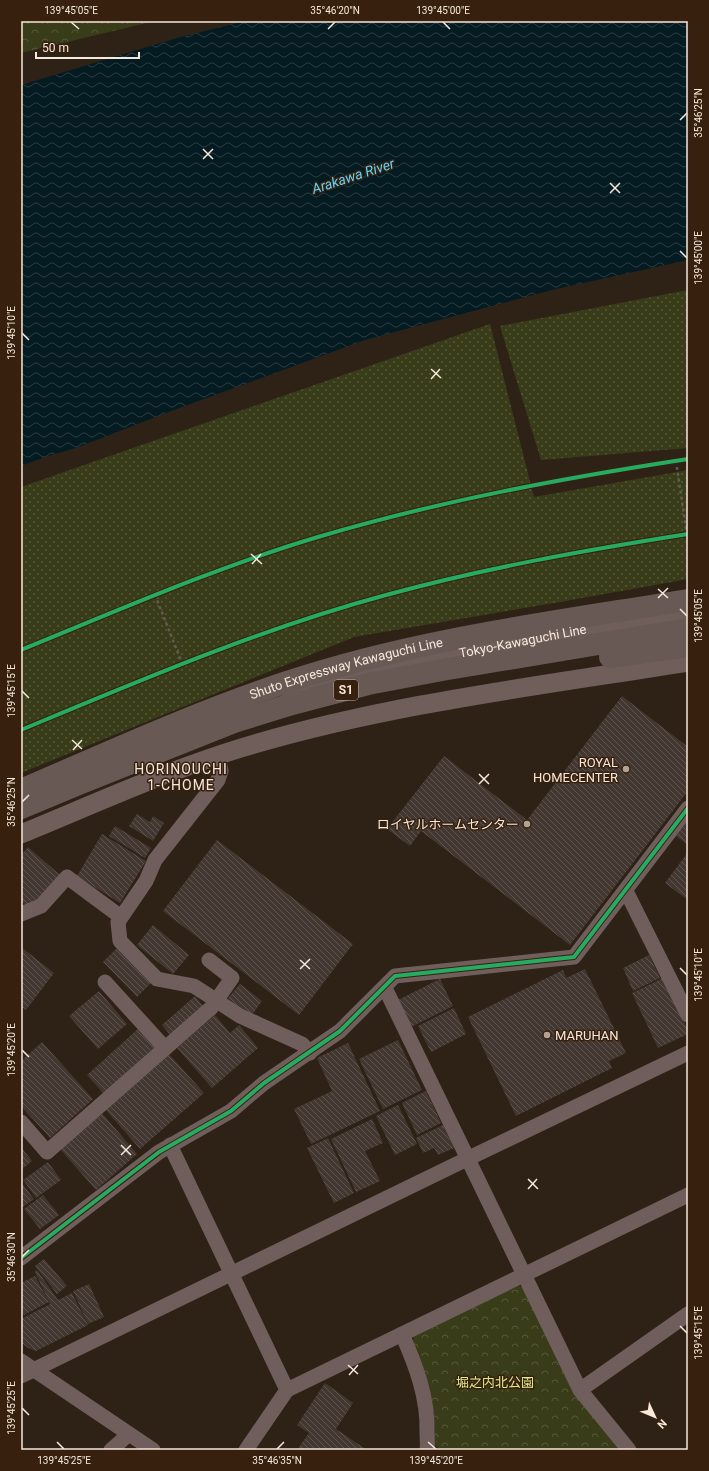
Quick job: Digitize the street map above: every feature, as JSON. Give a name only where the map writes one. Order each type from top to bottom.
[{"type":"highway","name":"Shuto Expressway Kawaguchi Line","points":[[21,790],[212,708],[288,681],[370,658],[443,641],[688,601]]},
{"type":"highway","name":"S1","points":[[443,641],[486,641],[688,606]]},
{"type":"highway","name":"Shuto Expressway Kawaguchi Line","points":[[21,808],[234,722],[292,704],[368,684],[442,670],[688,629]]},
{"type":"highway","points":[[292,704],[410,688],[571,662],[688,646]]},
{"type":"main road","name":"Tokyo-Kawaguchi Line","points":[[21,798],[100,765],[252,706],[366,671],[593,627],[688,612]]},
{"type":"main road","points":[[21,834],[177,770],[218,756],[312,729],[425,704],[688,662]]},
{"type":"street","points":[[593,627],[688,601]]},
{"type":"street","points":[[218,756],[221,771],[218,780],[155,860],[146,881],[118,922],[120,941],[157,979],[194,986],[216,1002],[240,1016],[302,1044],[310,1053]]},
{"type":"street","points":[[21,1258],[159,1152],[231,1110],[264,1084],[340,1031],[395,976],[574,956],[688,808]]},
{"type":"street","points":[[21,914],[41,906],[67,877],[121,917]]},
{"type":"street","points":[[626,890],[688,1015]]},
{"type":"street","points":[[21,1122],[47,1152],[211,1008],[232,978],[209,960]]},
{"type":"street","points":[[105,982],[165,1048]]},
{"type":"street","points":[[384,988],[580,1390],[629,1450]]},
{"type":"street","points":[[28,1373],[231,1273],[688,1053]]},
{"type":"street","points":[[170,1145],[287,1390]]},
{"type":"street","points":[[246,1450],[287,1390],[688,1195]]},
{"type":"street","points":[[580,1390],[688,1314]]},
{"type":"street","points":[[402,1334],[413,1358],[424,1393],[428,1449]]},
{"type":"street","points":[[21,1361],[28,1373],[153,1450]]},
{"type":"street","points":[[111,1450],[129,1434]]},
{"type":"path","points":[[669,462],[682,460]]},
{"type":"path","points":[[676,461],[688,534],[680,536]]},
{"type":"path","points":[[148,598],[161,592]]},
{"type":"path","points":[[155,595],[182,663]]},
{"type":"path","points":[[176,666],[189,660]]},
{"type":"green space","points":[[21,21],[155,21],[21,53]]},
{"type":"green space","points":[[688,290],[688,448],[541,460],[500,326]]},
{"type":"green space","points":[[490,324],[534,497],[688,470],[688,579],[354,637],[21,773],[21,487]]},
{"type":"green space","name":"堀之内北公園","points":[[518,1285],[523,1288],[621,1450],[440,1450],[435,1445],[413,1344],[414,1335]]},
{"type":"water","name":"Arakawa River","points":[[245,21],[688,21],[688,260],[552,290],[365,340],[174,410],[76,448],[21,466],[21,85],[177,38]]},
{"type":"building","name":"ロイヤルホームセンター","points":[[622,696],[688,747],[688,791],[570,945],[421,831],[410,846],[387,829],[444,756],[527,820]]},
{"type":"building","points":[[137,814],[150,822],[153,816],[164,823],[153,841],[129,826]]},
{"type":"building","points":[[688,820],[688,845],[676,836]]},
{"type":"building","points":[[115,826],[151,848],[145,858],[109,836]]},
{"type":"building","points":[[102,834],[146,861],[120,903],[77,876]]},
{"type":"building","points":[[217,840],[353,944],[299,1015],[163,911]]},
{"type":"building","points":[[28,847],[60,875],[36,903],[27,906],[21,901],[21,855]]},
{"type":"building","points":[[688,852],[688,900],[665,883]]},
{"type":"building","points":[[153,925],[189,955],[173,974],[137,945]]},
{"type":"building","points":[[21,947],[54,973],[26,1010],[21,1006]]},
{"type":"building","points":[[117,948],[151,983],[137,997],[103,962]]},
{"type":"building","points":[[649,955],[660,978],[633,991],[623,968]]},
{"type":"building","name":"MARUHAN","points":[[585,969],[626,1053],[609,1061],[612,1068],[516,1116],[468,1017],[563,970],[566,978]]},
{"type":"building","points":[[663,978],[688,1030],[688,1034],[658,1048],[632,993]]},
{"type":"building","points":[[440,979],[453,1006],[411,1027],[398,1000]]},
{"type":"building","points":[[240,984],[262,1001],[251,1016],[228,998]]},
{"type":"building","points":[[99,991],[127,1024],[98,1049],[69,1016]]},
{"type":"building","points":[[195,996],[204,1007],[171,1036],[162,1025]]},
{"type":"building","points":[[454,1008],[466,1034],[431,1052],[418,1026]]},
{"type":"building","points":[[215,1015],[230,1033],[239,1025],[258,1048],[212,1088],[177,1048]]},
{"type":"building","points":[[139,1028],[156,1047],[104,1094],[87,1075]]},
{"type":"building","points":[[398,1040],[422,1090],[383,1109],[359,1059]]},
{"type":"building","points":[[42,1042],[93,1099],[50,1138],[21,1106],[21,1061]]},
{"type":"building","points":[[348,1043],[380,1111],[311,1144],[294,1109],[332,1091],[317,1058]]},
{"type":"building","points":[[168,1053],[204,1093],[140,1149],[105,1109]]},
{"type":"building","points":[[426,1091],[441,1123],[417,1135],[402,1103]]},
{"type":"building","points":[[398,1105],[417,1144],[395,1155],[376,1116]]},
{"type":"building","points":[[102,1113],[137,1154],[96,1190],[60,1149]]},
{"type":"building","points":[[372,1119],[383,1143],[365,1151],[380,1181],[356,1192],[331,1139]]},
{"type":"building","points":[[443,1125],[454,1148],[438,1155],[434,1148],[423,1153],[416,1138]]},
{"type":"building","points":[[328,1138],[354,1193],[334,1203],[307,1148]]},
{"type":"building","points":[[21,1147],[32,1161],[21,1170]]},
{"type":"building","points":[[48,1162],[61,1180],[36,1198],[23,1180]]},
{"type":"building","points":[[21,1182],[34,1199],[21,1208]]},
{"type":"building","points":[[43,1195],[59,1215],[40,1229],[24,1209]]},
{"type":"building","points":[[44,1259],[67,1286],[57,1294],[35,1266]]},
{"type":"building","points":[[37,1270],[58,1300],[72,1293],[88,1325],[36,1351],[28,1348],[21,1342],[21,1319],[50,1304],[35,1272]]},
{"type":"building","points":[[35,1276],[49,1302],[24,1315],[21,1308],[21,1283]]},
{"type":"building","points":[[89,1284],[104,1317],[88,1324],[73,1291]]},
{"type":"building","points":[[325,1383],[353,1403],[336,1429],[367,1450],[297,1450],[309,1433],[297,1425]]},
{"type":"cycle path","points":[[21,650],[205,575],[318,537],[409,512],[502,492],[595,474],[688,459]]},
{"type":"cycle path","points":[[21,730],[201,656],[293,623],[386,595],[498,568],[612,546],[688,534]]},
{"type":"cycle path","points":[[21,1258],[159,1152],[231,1111],[264,1083],[340,1031],[395,976],[574,957],[688,808]]},
{"type":"place","name":"ROYAL HOMECENTER","points":[[626,769]]},
{"type":"place","name":"ロイヤルホームセンター","points":[[527,824]]},
{"type":"place","name":"MARUHAN","points":[[547,1035]]},
{"type":"district","name":"HORINOUCHI 1-CHOME","points":[[181,778]]}]
